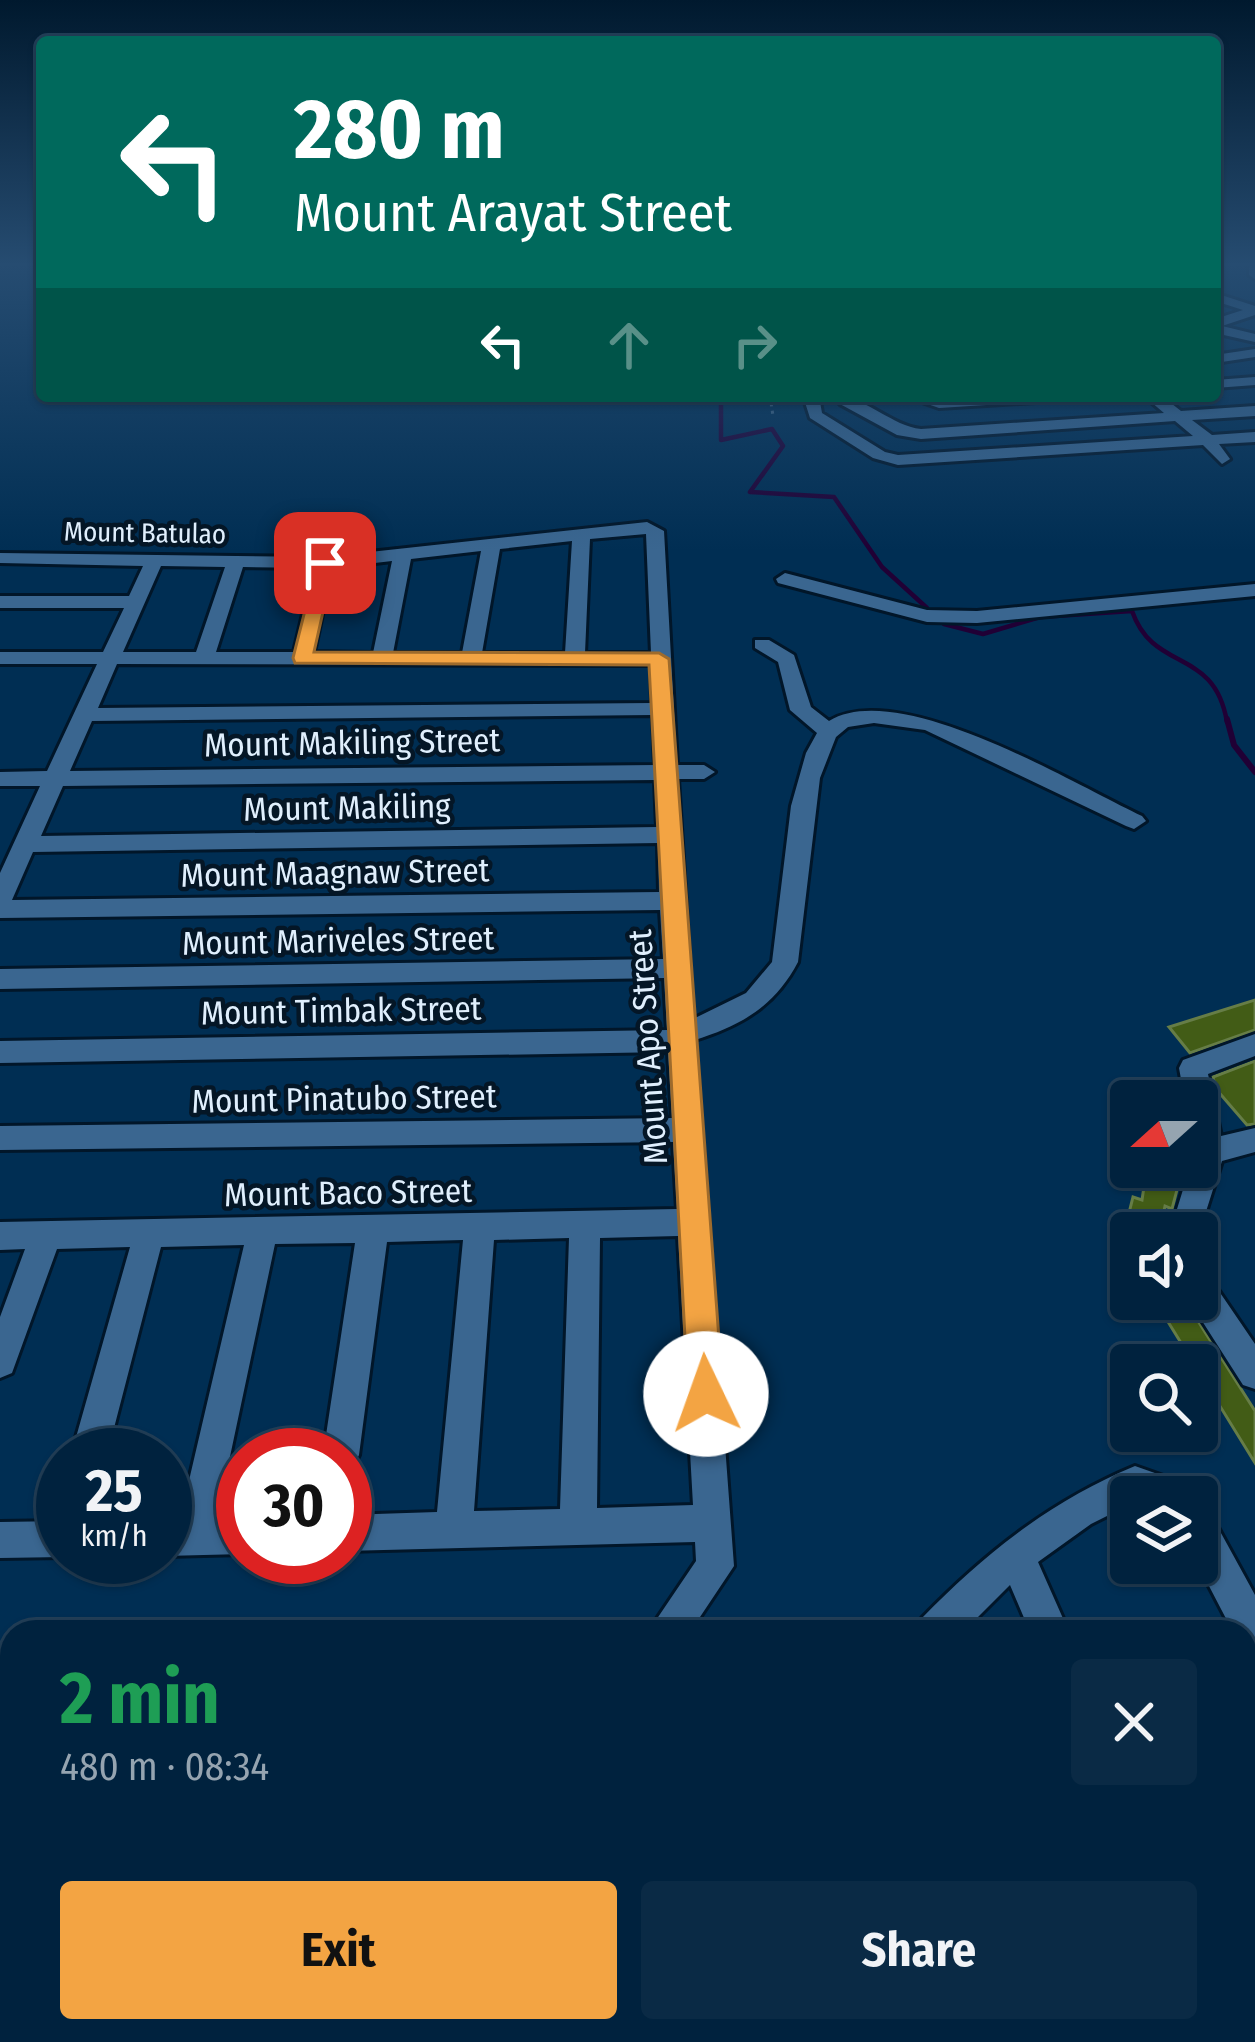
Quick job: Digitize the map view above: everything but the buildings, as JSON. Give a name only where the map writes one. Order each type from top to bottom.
[{"type":"street","points":[[1221,384],[1255,381]]},
{"type":"street","points":[[812,402],[815,416],[856,442],[898,460],[1255,437]]},
{"type":"street","points":[[859,402],[911,434],[1255,411]]},
{"type":"street","points":[[1159,402],[1207,440],[1222,459]]},
{"type":"street","name":"Mount Batulao","points":[[0,558],[325,563],[647,527]]},
{"type":"street","name":"Mount Apo Street","points":[[647,527],[655,531],[672,901],[715,1566],[676,1620]]},
{"type":"street","points":[[575,659],[581,535]]},
{"type":"street","points":[[472,658],[491,547]]},
{"type":"street","points":[[382,658],[402,558]]},
{"type":"street","points":[[0,899],[155,560]]},
{"type":"street","points":[[204,658],[236,560]]},
{"type":"street","points":[[303,658],[325,563]]},
{"type":"street","points":[[785,579],[927,616],[977,617],[1255,590]]},
{"type":"street","points":[[0,602],[136,602]]},
{"type":"street","points":[[762,644],[787,659],[801,710],[828,731],[841,722],[860,719],[896,718],[932,725],[1134,821]]},
{"type":"street","points":[[0,658],[659,659]]},
{"type":"street","points":[[84,715],[662,710]]},
{"type":"street","name":"Mount Timbak Street","points":[[0,1052],[682,1036],[710,1027],[765,992],[787,960],[802,794],[828,731]]},
{"type":"street","name":"Mount Makiling Street","points":[[0,779],[704,772]]},
{"type":"street","name":"Mount Makiling","points":[[25,844],[669,835]]},
{"type":"street","name":"Mount Maagnaw Street","points":[[0,909],[672,901]]},
{"type":"street","name":"Mount Mariveles Street","points":[[0,979],[678,968]]},
{"type":"street","points":[[1195,1080],[1193,1068],[1255,1045]]},
{"type":"street","name":"Mount Pinatubo Street","points":[[0,1138],[689,1130]]},
{"type":"street","points":[[1218,1150],[1255,1140]]},
{"type":"street","name":"Mount Baco Street","points":[[0,1236],[696,1222]]},
{"type":"street","points":[[578,1527],[585,1223]]},
{"type":"street","points":[[454,1530],[479,1227]]},
{"type":"street","points":[[345,1428],[374,1228]]},
{"type":"street","points":[[192,1490],[262,1229]]},
{"type":"street","points":[[96,1428],[150,1232]]},
{"type":"street","points":[[0,1362],[46,1235]]},
{"type":"street","points":[[1218,1309],[1245,1340],[1255,1373]]},
{"type":"street","points":[[948,1620],[1016,1555],[1091,1501],[1110,1494]]},
{"type":"street","points":[[372,1532],[713,1523]]},
{"type":"street","points":[[0,1540],[36,1539]]},
{"type":"street","points":[[1016,1555],[1045,1620]]},
{"type":"street","points":[[1218,1565],[1247,1620]]},
{"type":"path","points":[[771,402],[773,416]]},
{"type":"waterway","points":[[721,402],[721,440],[772,429],[783,446],[750,492],[834,497],[882,567],[927,608]]},
{"type":"waterway","points":[[944,624],[983,634],[1040,617],[1132,611],[1154,644],[1210,681],[1227,722]]},
{"type":"waterway","points":[[1227,719],[1234,745],[1255,772]]},
{"type":"route","points":[[325,563],[303,658],[659,659],[706,1394]]}]
